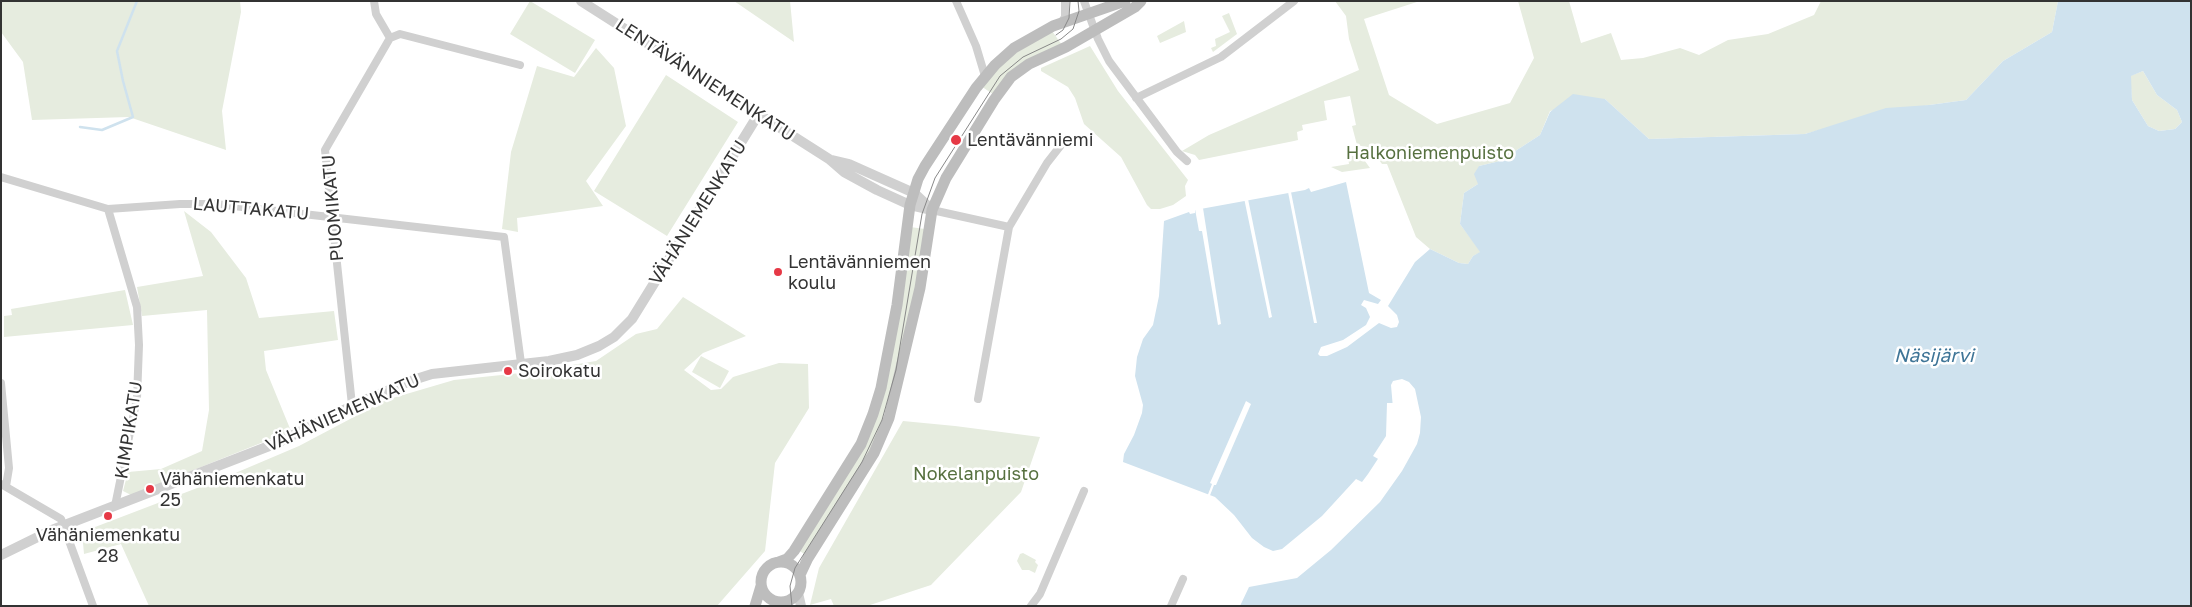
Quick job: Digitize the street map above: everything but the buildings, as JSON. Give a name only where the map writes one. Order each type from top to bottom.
[{"type":"main road","points":[[755,606],[761,580],[767,568],[792,555],[861,444],[874,414],[897,305],[910,205],[925,166],[985,76],[1014,48],[1040,32],[1061,23],[1125,1]]},
{"type":"main road","points":[[800,575],[808,558],[874,453],[889,418],[920,288],[932,210],[946,178],[998,94],[1011,77],[1029,64],[1095,31],[1135,7],[1141,1]]},
{"type":"main road","points":[[761,586],[769,598],[777,604],[790,600],[798,593],[801,581],[800,575],[791,565],[779,562]]},
{"type":"street","points":[[374,1],[376,14],[390,38],[400,34],[520,65]]},
{"type":"street","name":"LENTÄVÄNNIEMENKATU","points":[[581,1],[829,159],[844,172],[910,205],[932,210]]},
{"type":"street","points":[[956,1],[976,46],[985,76]]},
{"type":"street","points":[[1061,23],[1065,17],[1065,1]]},
{"type":"street","points":[[1084,1],[1109,61],[1177,152],[1187,161]]},
{"type":"street","points":[[1136,98],[1220,57],[1294,1]]},
{"type":"street","name":"PUOMIKATU","points":[[352,405],[325,150],[390,38]]},
{"type":"street","name":"VÄHÄNIEMENKATU","points":[[1,555],[65,525],[277,444],[352,405],[393,387],[432,374],[549,361],[588,351],[614,337],[632,319],[758,115]]},
{"type":"street","points":[[978,399],[1009,227],[1047,163],[1065,140]]},
{"type":"street","name":"LENTÄVÄNNIEMENKATU","points":[[829,159],[849,164],[914,193],[932,210]]},
{"type":"street","name":"LAUTTAKATU","points":[[1,177],[108,209],[180,204],[216,204],[504,237],[521,363]]},
{"type":"street","name":"KIMPIKATU","points":[[108,209],[137,307],[139,345],[136,403],[116,506]]},
{"type":"street","points":[[932,210],[1009,227]]},
{"type":"street","points":[[1,382],[9,468],[4,485],[57,516],[65,525],[93,606]]},
{"type":"street","points":[[1031,606],[1040,594],[1084,492]]},
{"type":"street","points":[[1171,606],[1183,579]]},
{"type":"street","points":[[798,593],[801,606]]},
{"type":"green space","points":[[1,1],[240,1],[241,12],[222,111],[226,150],[129,117],[32,120],[23,62],[1,32]]},
{"type":"green space","points":[[530,1],[595,40],[575,73],[510,34]]},
{"type":"green space","points":[[734,1],[790,1],[794,42]]},
{"type":"green space","name":"Halkoniemenpuisto","points":[[1335,1],[1420,1],[1364,19],[1389,95],[1437,124],[1510,103],[1534,58],[1518,1],[1569,1],[1581,43],[1611,33],[1621,60],[1643,58],[1680,48],[1699,55],[1728,40],[1768,34],[1814,15],[1821,1],[2058,1],[2052,32],[2003,61],[1966,100],[1929,105],[1805,134],[1649,139],[1605,99],[1550,111],[1540,135],[1500,161],[1479,166],[1478,184],[1464,193],[1460,224],[1481,252],[1473,256],[1468,264],[1459,263],[1430,249],[1416,237],[1387,164],[1382,164],[1370,148],[1357,145],[1352,126],[1356,125],[1350,96],[1324,101],[1327,120],[1302,125],[1303,130],[1297,132],[1298,140],[1199,160],[1195,155],[1182,151],[1209,135],[1359,70],[1349,39],[1346,16]]},
{"type":"green space","points":[[1229,13],[1237,34],[1213,52],[1211,48],[1216,46],[1215,39],[1230,32],[1222,16]]},
{"type":"green space","points":[[1184,21],[1186,32],[1160,43],[1157,36]]},
{"type":"green space","points":[[1052,31],[1062,45],[994,95],[981,86],[1009,57]]},
{"type":"green space","points":[[1090,46],[1118,91],[1188,180],[1185,186],[1186,196],[1173,205],[1160,209],[1151,209],[1147,205],[1121,157],[1084,124],[1075,98],[1068,87],[1041,71],[1041,68]]},
{"type":"green space","points":[[596,48],[614,68],[626,126],[586,181],[603,206],[517,218],[518,232],[502,229],[511,152],[537,66],[574,77]]},
{"type":"green space","points":[[2143,71],[2157,95],[2177,110],[2182,122],[2175,129],[2159,131],[2148,126],[2132,100],[2130,76]]},
{"type":"green space","points":[[666,75],[738,122],[667,236],[594,191]]},
{"type":"green space","points":[[1356,155],[1362,157],[1370,168],[1342,172],[1331,167],[1349,164],[1348,157]]},
{"type":"green space","points":[[184,211],[211,232],[246,278],[259,318],[334,311],[338,340],[264,351],[266,370],[291,431],[131,495],[123,491],[128,472],[161,469],[202,451],[209,410],[207,310],[142,316],[137,287],[203,276]]},
{"type":"green space","points":[[910,227],[925,229],[915,293],[878,437],[806,555],[798,550],[865,442]]},
{"type":"green space","points":[[125,290],[133,325],[4,337],[4,316],[12,315],[11,309]]},
{"type":"green space","points":[[683,297],[746,336],[703,353],[684,370],[711,390],[721,389],[733,377],[779,363],[808,364],[809,408],[775,463],[765,551],[717,606],[149,606],[121,544],[84,554],[82,532],[226,477],[299,446],[386,400],[454,380],[530,372],[596,361],[636,334],[657,329]]},
{"type":"green space","points":[[701,356],[729,371],[720,388],[692,372]]},
{"type":"green space","name":"Nokelanpuisto","points":[[903,421],[1040,437],[1021,492],[931,585],[867,606],[834,606],[831,599],[810,605],[819,568]]},
{"type":"green space","points":[[1023,553],[1036,560],[1035,562],[1038,565],[1035,573],[1029,570],[1022,570],[1017,561],[1020,554]]},
{"type":"water","name":"Näsijärvi","points":[[2058,1],[2191,1],[2191,606],[1240,606],[1249,587],[1297,578],[1331,550],[1380,502],[1402,471],[1417,444],[1421,417],[1415,389],[1409,382],[1402,379],[1393,381],[1391,385],[1394,420],[1389,442],[1368,474],[1362,482],[1356,479],[1322,516],[1282,549],[1273,551],[1252,538],[1234,515],[1215,497],[1123,462],[1124,454],[1134,435],[1142,413],[1143,405],[1135,376],[1137,357],[1143,339],[1153,325],[1159,296],[1164,221],[1189,212],[1190,214],[1195,213],[1195,210],[1309,188],[1311,192],[1346,182],[1369,293],[1381,300],[1378,304],[1364,300],[1361,305],[1366,308],[1370,317],[1366,325],[1343,340],[1321,347],[1318,354],[1320,356],[1327,356],[1347,347],[1379,323],[1391,328],[1397,327],[1399,322],[1397,315],[1388,306],[1415,262],[1430,249],[1459,263],[1468,264],[1473,256],[1480,252],[1460,224],[1464,193],[1478,184],[1474,174],[1479,166],[1500,161],[1540,135],[1550,112],[1573,94],[1605,99],[1649,139],[1805,134],[1886,108],[1966,100],[2003,61],[2052,32]],"holes":[[[2143,71],[2157,95],[2177,110],[2182,122],[2175,129],[2159,131],[2148,126],[2132,100],[2131,76]]]},
{"type":"pier","points":[[1291,190],[1317,323],[1314,323],[1288,192]]},
{"type":"pier","points":[[1244,198],[1248,199],[1272,317],[1269,318]]},
{"type":"pier","points":[[1203,208],[1221,324],[1218,325],[1202,231],[1199,231],[1195,209]]},
{"type":"pier","points":[[1246,401],[1251,404],[1209,498],[1207,497],[1212,484],[1210,483]]},
{"type":"pier","points":[[1387,403],[1396,403],[1395,431],[1391,443],[1380,460],[1373,456],[1386,436]]},
{"type":"waterway","points":[[80,127],[102,130],[133,117],[117,51],[137,1]]},
{"type":"tram line","points":[[1056,35],[1063,30],[1069,18],[1070,1]]},
{"type":"tram line","points":[[792,606],[790,586],[795,568],[862,462],[882,420],[896,370],[922,214],[935,178],[1000,76],[1023,57],[1061,39],[1073,29],[1079,11],[1078,1]]},
{"type":"place","name":"Lentävänniemi","points":[[956,140]]},
{"type":"place","name":"Lentävänniemen koulu","points":[[778,272]]},
{"type":"place","name":"Soirokatu","points":[[508,371]]},
{"type":"place","name":"Vähäniemenkatu 25","points":[[150,489]]},
{"type":"place","name":"Vähäniemenkatu 28","points":[[108,516]]}]
